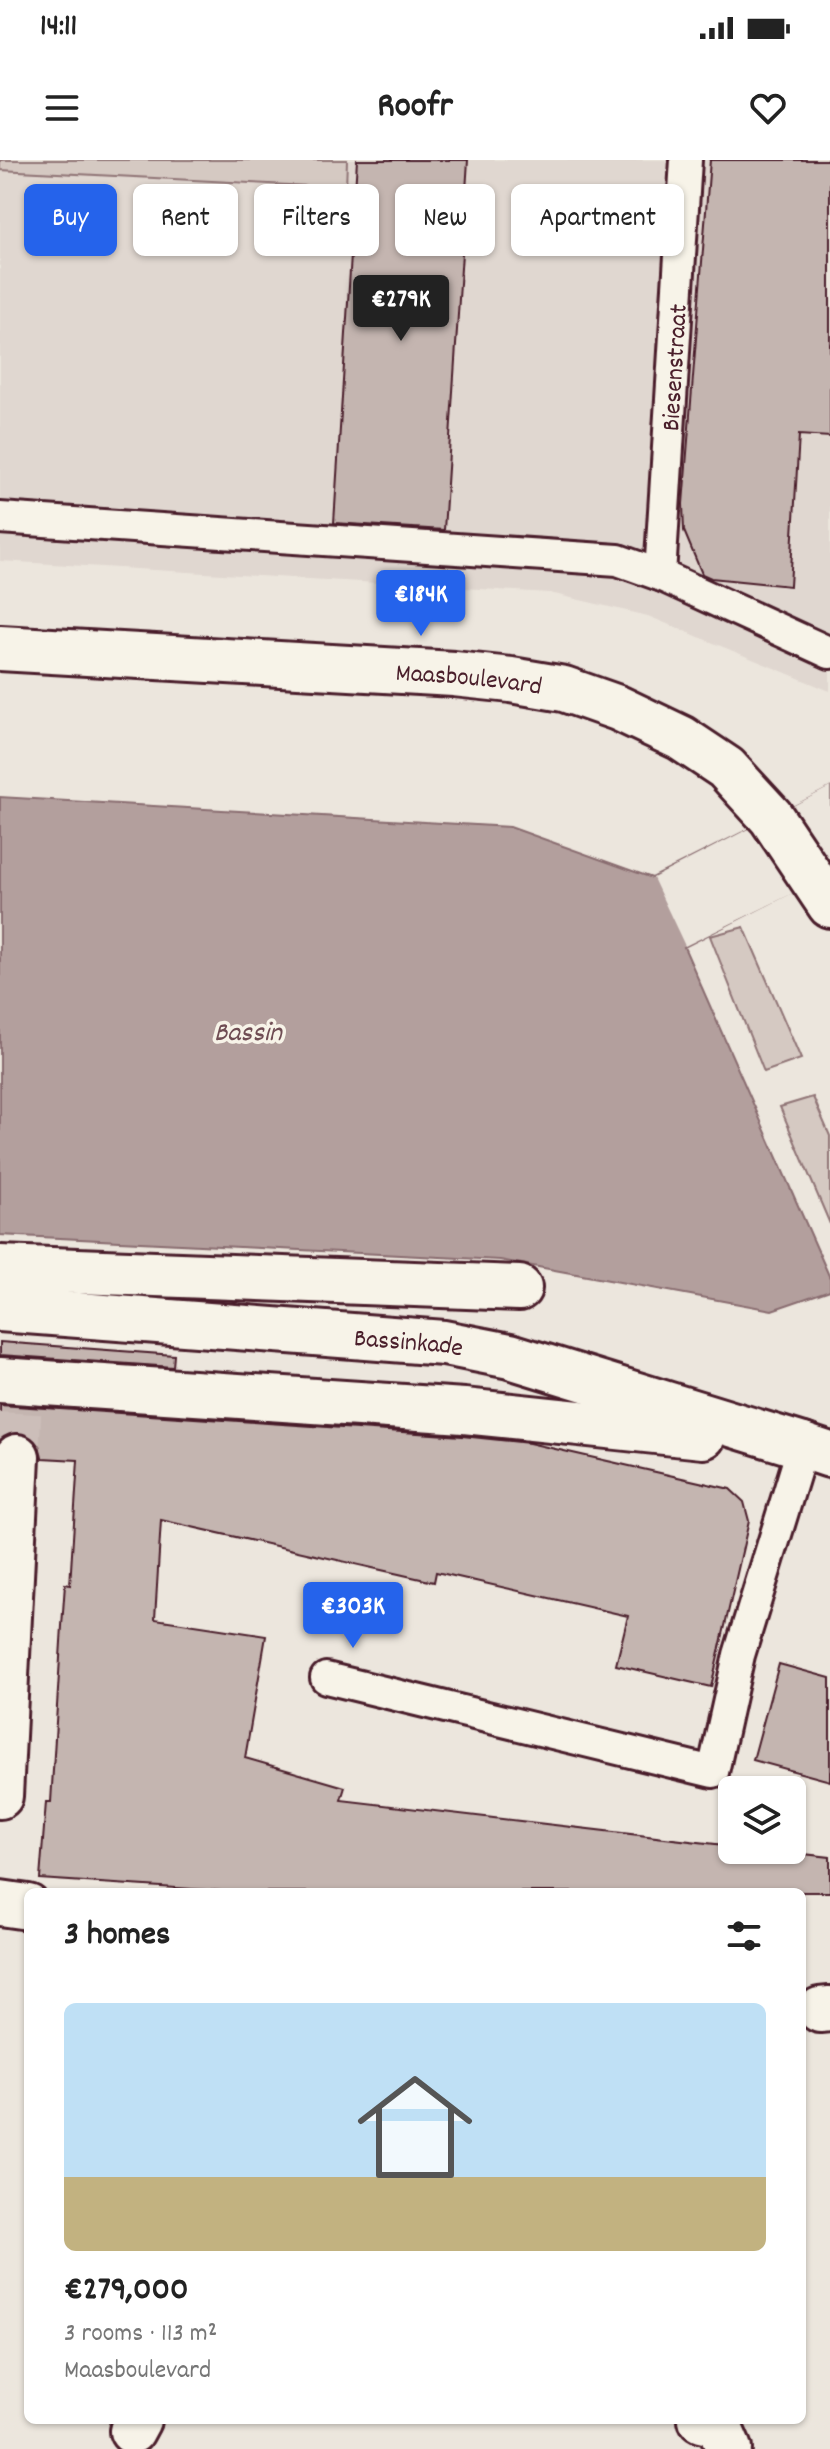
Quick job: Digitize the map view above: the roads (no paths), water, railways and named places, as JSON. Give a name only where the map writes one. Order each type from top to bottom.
[{"type":"street","name":"Maasboulevard","points":[[0,648],[454,674],[564,689],[618,708],[681,738],[726,768],[771,817],[823,893]]},
{"type":"street","name":"Bassinkade","points":[[0,1268],[519,1288]]},
{"type":"street","name":"Bassinkade","points":[[0,1309],[444,1343],[510,1356],[817,1450]]},
{"type":"street","points":[[13,1386],[464,1411],[817,1450]]},
{"type":"street","points":[[0,1796],[17,1457]]},
{"type":"street","points":[[0,1903],[24,1906]]},
{"type":"street","points":[[718,2424],[729,2449]]},
{"type":"lane","name":"Biesenstraat","points":[[666,579],[686,160]]},
{"type":"lane","points":[[0,518],[618,560],[830,653]]},
{"type":"lane","points":[[326,1678],[713,1772],[739,1655],[817,1450]]},
{"type":"water","name":"Bassin","points":[[830,788],[830,873],[684,947],[830,1278],[830,1290],[772,1310],[500,1260],[0,1235],[0,797],[510,827],[652,878]]},
{"type":"tunnel","points":[[17,1457],[20,1399]]}]
